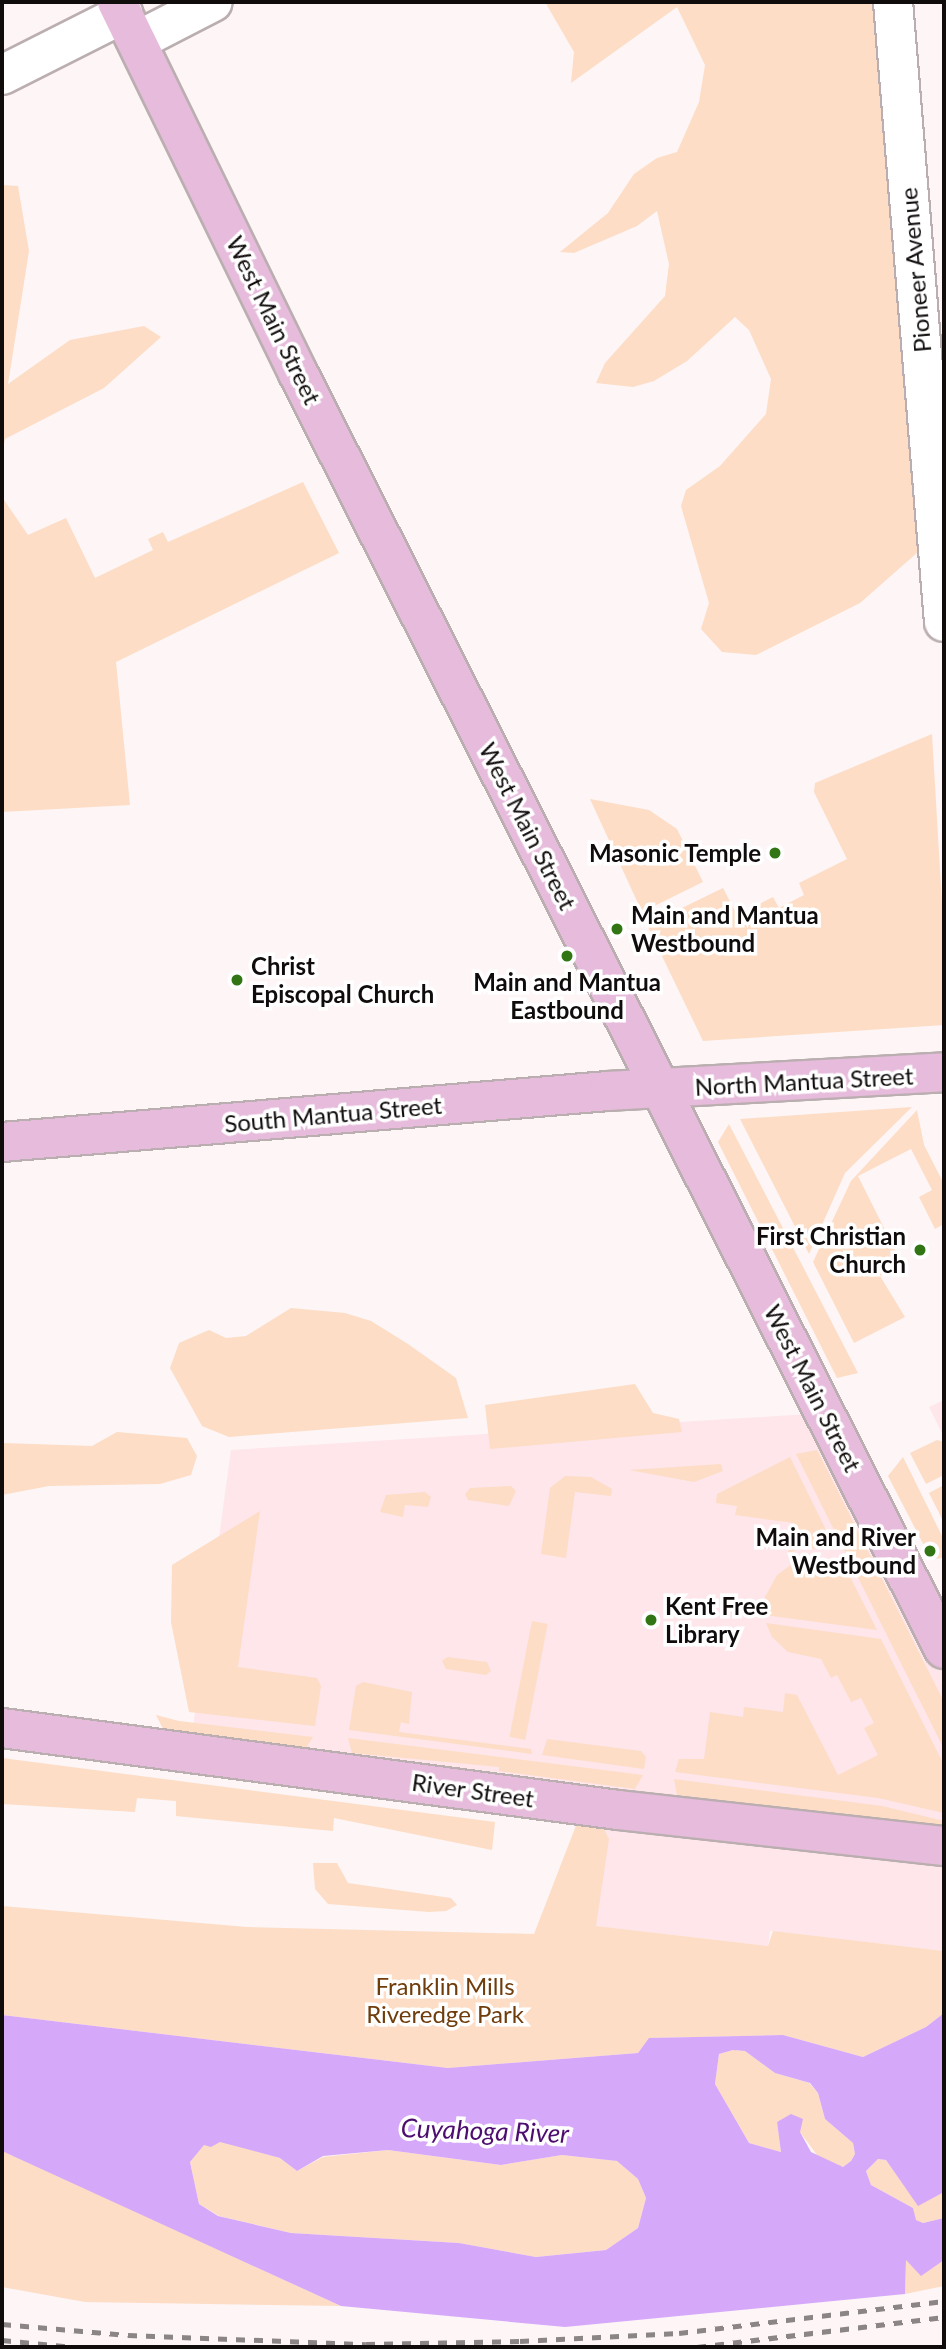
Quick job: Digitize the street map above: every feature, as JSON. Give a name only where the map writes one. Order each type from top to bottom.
[{"type":"main road","name":"West Main Street","points":[[126,19],[298,373],[664,1088],[944,1649]]},
{"type":"main road","name":"North Mantua Street","points":[[664,1088],[944,1072]]},
{"type":"main road","name":"South Mantua Street","points":[[2,1142],[664,1088]]},
{"type":"main road","name":"River Street","points":[[2,1728],[618,1810],[944,1846]]},
{"type":"street","points":[[2,75],[126,19],[213,2]]},
{"type":"street","name":"Pioneer Avenue","points":[[893,2],[944,622]]},
{"type":"shaded area","points":[[944,1400],[944,1437],[929,1407]]},
{"type":"shaded area","points":[[825,1413],[944,1649],[944,1951],[770,1931],[768,1946],[595,1926],[576,1823],[187,1771],[231,1450]]},
{"type":"green space","points":[[545,2],[872,2],[918,552],[860,603],[756,655],[722,652],[701,629],[709,603],[681,506],[686,490],[720,466],[766,414],[771,379],[749,330],[735,317],[687,361],[654,381],[633,387],[596,383],[605,363],[665,296],[669,264],[657,211],[637,226],[574,253],[560,252],[608,213],[634,174],[657,158],[677,152],[699,102],[705,65],[677,7],[571,83],[574,52]]},
{"type":"green space","points":[[2,185],[18,186],[29,251],[8,384],[70,340],[144,326],[161,337],[104,388],[5,439],[2,454]]},
{"type":"green space","points":[[303,482],[339,553],[116,662],[130,805],[2,812],[2,497],[28,535],[66,518],[95,578],[153,550],[148,539],[163,532],[168,542]]},
{"type":"green space","points":[[932,734],[944,938],[944,1025],[703,1041],[647,925],[723,888],[737,915],[773,897],[779,908],[804,895],[799,883],[847,859],[814,792],[815,783]]},
{"type":"green space","points":[[590,799],[649,810],[677,829],[703,882],[642,912]]},
{"type":"green space","points":[[912,1107],[845,1173],[809,1254],[740,1119]]},
{"type":"green space","points":[[917,1110],[924,1145],[944,1184],[944,1224],[935,1229],[919,1197],[932,1190],[911,1149],[858,1176],[902,1264],[880,1276],[905,1317],[854,1343],[813,1262],[851,1181]]},
{"type":"green space","points":[[729,1124],[858,1373],[837,1378],[718,1142]]},
{"type":"green space","points":[[291,1308],[345,1313],[371,1321],[456,1378],[468,1418],[229,1437],[202,1426],[170,1368],[179,1343],[209,1330],[226,1338],[246,1336]]},
{"type":"green space","points":[[635,1384],[653,1413],[679,1419],[682,1432],[490,1449],[485,1405]]},
{"type":"green space","points":[[117,1432],[187,1438],[197,1456],[191,1475],[160,1484],[49,1486],[2,1495],[2,1443],[92,1446]]},
{"type":"green space","points":[[937,1440],[944,1442],[944,1475],[926,1484],[910,1453]]},
{"type":"green space","points":[[817,1450],[944,1702],[944,1749],[796,1454]]},
{"type":"green space","points":[[790,1457],[833,1544],[829,1549],[802,1548],[788,1553],[794,1523],[735,1515],[737,1506],[716,1503],[717,1494]]},
{"type":"green space","points":[[903,1457],[944,1540],[944,1558],[931,1559],[888,1476]]},
{"type":"green space","points":[[721,1464],[723,1471],[694,1482],[629,1470]]},
{"type":"green space","points":[[565,1476],[591,1477],[612,1489],[611,1496],[575,1492],[566,1558],[541,1554],[550,1488]]},
{"type":"green space","points":[[944,1485],[944,1523],[929,1493]]},
{"type":"green space","points":[[511,1486],[516,1491],[509,1506],[468,1500],[465,1494],[470,1488]]},
{"type":"green space","points":[[425,1492],[431,1497],[428,1507],[405,1505],[403,1517],[380,1512],[386,1495]]},
{"type":"green space","points":[[260,1511],[238,1667],[317,1678],[321,1686],[315,1726],[189,1712],[171,1622],[172,1565]]},
{"type":"green space","points":[[815,1557],[845,1567],[877,1630],[764,1615],[765,1597],[777,1575],[795,1562]]},
{"type":"green space","points":[[532,1621],[548,1624],[525,1740],[509,1737]]},
{"type":"green space","points":[[766,1623],[881,1639],[944,1765],[944,1813],[878,1798],[675,1772],[679,1759],[704,1759],[710,1712],[743,1717],[744,1707],[783,1712],[785,1693],[797,1695],[838,1775],[878,1755],[864,1728],[874,1723],[861,1698],[851,1702],[837,1675],[831,1678],[821,1659],[788,1652],[772,1637]]},
{"type":"green space","points":[[447,1657],[487,1662],[491,1671],[486,1675],[446,1669],[442,1661]]},
{"type":"green space","points":[[363,1682],[412,1692],[409,1724],[401,1722],[399,1732],[531,1749],[532,1754],[349,1730],[356,1686]]},
{"type":"green space","points":[[156,1715],[179,1721],[313,1737],[306,1748],[164,1731]]},
{"type":"green space","points":[[348,1738],[643,1775],[635,1789],[499,1771],[499,1767],[352,1753]]},
{"type":"green space","points":[[547,1739],[641,1751],[646,1757],[644,1769],[542,1755]]},
{"type":"green space","points":[[2,1758],[495,1822],[492,1850],[334,1818],[333,1831],[176,1816],[176,1801],[137,1798],[135,1812],[2,1804]]},
{"type":"green space","points":[[674,1779],[882,1806],[944,1821],[944,1826],[677,1795]]},
{"type":"green space","name":"Franklin Mills Riveredge Park","points":[[577,1823],[602,1825],[609,1839],[596,1926],[768,1946],[773,1931],[944,1951],[944,2013],[926,2027],[863,2057],[783,2035],[650,2038],[638,2053],[448,2068],[2,2015],[2,1906],[247,1927],[534,1934]]},
{"type":"green space","points":[[313,1863],[337,1863],[348,1883],[451,1898],[457,1905],[446,1911],[429,1912],[328,1904],[315,1889]]},
{"type":"green space","points":[[733,2050],[745,2051],[775,2073],[809,2083],[818,2093],[825,2119],[853,2143],[855,2154],[851,2161],[843,2167],[820,2159],[800,2132],[777,2121],[781,2152],[749,2143],[715,2084],[719,2054]]},
{"type":"green space","points":[[219,2141],[280,2158],[297,2171],[323,2157],[388,2150],[501,2165],[562,2155],[617,2161],[638,2179],[646,2198],[638,2228],[606,2250],[536,2257],[459,2243],[291,2233],[219,2216],[199,2204],[190,2162],[204,2144]]},
{"type":"green space","points":[[2,2151],[341,2306],[85,2302],[2,2287]]},
{"type":"green space","points":[[878,2159],[886,2160],[918,2205],[944,2192],[944,2218],[923,2223],[915,2220],[913,2208],[871,2185],[866,2171]]},
{"type":"green space","points":[[906,2260],[935,2265],[944,2260],[944,2286],[905,2294]]},
{"type":"water","name":"Cuyahoga River","points":[[944,2013],[944,2192],[918,2206],[886,2160],[878,2159],[866,2171],[871,2185],[913,2208],[916,2220],[923,2223],[944,2218],[944,2260],[921,2276],[906,2260],[905,2294],[565,2327],[341,2306],[2,2151],[2,2015],[448,2068],[638,2053],[649,2038],[783,2035],[863,2057],[926,2027]],"holes":[[[733,2050],[745,2051],[775,2073],[810,2083],[818,2093],[825,2119],[853,2143],[855,2154],[851,2161],[843,2167],[811,2152],[800,2132],[803,2119],[791,2114],[777,2122],[781,2152],[749,2143],[715,2084],[719,2054]],[[220,2142],[280,2158],[297,2171],[323,2156],[388,2150],[501,2165],[562,2155],[617,2161],[638,2179],[646,2198],[638,2228],[606,2250],[536,2257],[459,2243],[291,2233],[218,2216],[199,2204],[190,2162],[204,2145],[211,2147]]]},
{"type":"railway","points":[[2,2324],[128,2335],[366,2344],[520,2341],[679,2333],[944,2301]]},
{"type":"railway","points":[[697,2347],[944,2317]]},
{"type":"railway","points":[[2,2340],[74,2347]]},
{"type":"place","name":"Masonic Temple","points":[[775,853]]},
{"type":"place","name":"Main and Mantua Westbound","points":[[617,929]]},
{"type":"place","name":"Main and Mantua Eastbound","points":[[567,956]]},
{"type":"place","name":"Christ Episcopal Church","points":[[237,980]]},
{"type":"place","name":"First Christian Church","points":[[920,1250]]},
{"type":"place","name":"Main and River Westbound","points":[[930,1551]]},
{"type":"place","name":"Kent Free Library","points":[[651,1620]]}]
